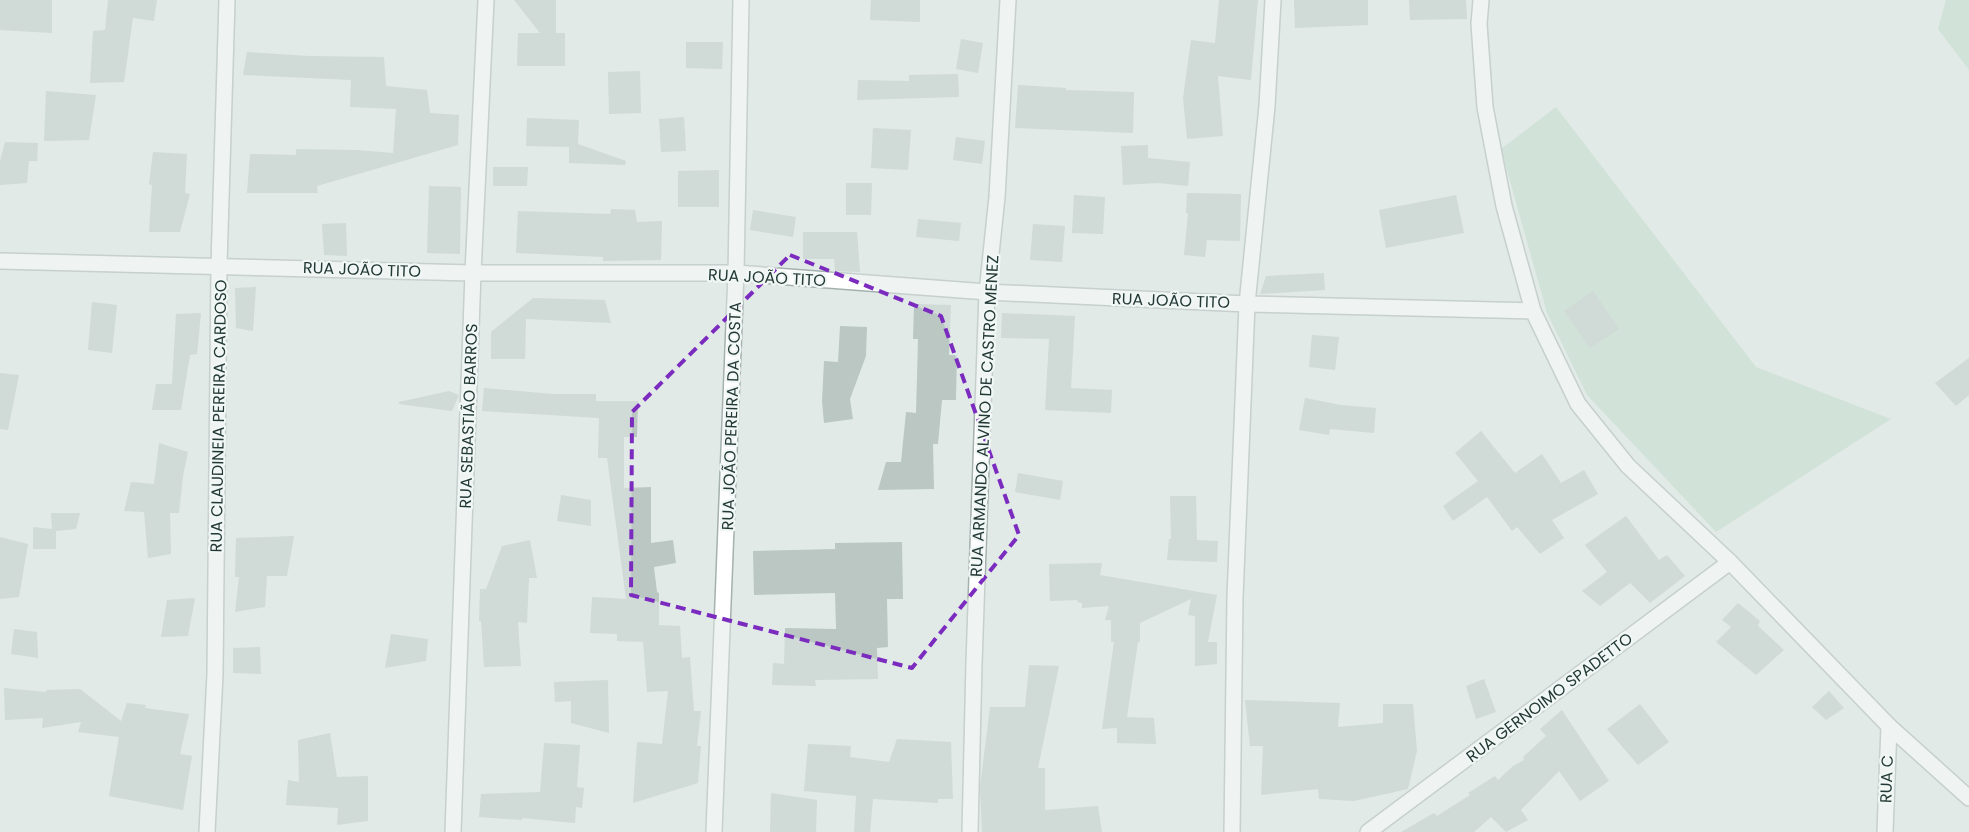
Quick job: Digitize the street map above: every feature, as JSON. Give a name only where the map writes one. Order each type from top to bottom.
[{"type":"street","name":"RUA CLAUDINEIA PEREIRA CARDOSO","points":[[207,832],[215,674],[219,265],[227,0]]},
{"type":"street","name":"RUA SEBASTIÃO BARROS","points":[[453,832],[486,0]]},
{"type":"street","name":"RUA JOÃO PEREIRA DA COSTA","points":[[714,832],[736,273],[741,0]]},
{"type":"street","name":"RUA ARMANDO ALVINO DE CASTRO MENEZ","points":[[970,832],[974,654],[987,292],[997,197],[1008,0]]},
{"type":"street","points":[[1232,832],[1235,597],[1247,304],[1267,106],[1273,0]]},
{"type":"street","points":[[1482,0],[1479,24],[1485,106],[1504,206],[1534,311],[1578,404],[1628,466],[1730,562],[1889,726],[1969,798]]},
{"type":"street","name":"RUA JOÃO TITO","points":[[0,261],[219,265],[474,273],[736,273],[987,292],[1247,304],[1534,311]]},
{"type":"street","name":"RUA GERNOIMO SPADETTO","points":[[1368,832],[1730,562]]},
{"type":"street","name":"RUA C","points":[[1885,832],[1889,726]]},
{"type":"highlighted area","points":[[790,255],[941,316],[1019,535],[912,668],[631,595],[632,412]]},
{"type":"green space","points":[[1946,0],[1969,0],[1969,70],[1938,29]]},
{"type":"green space","points":[[1556,107],[1756,367],[1891,419],[1716,532],[1587,395],[1547,313],[1501,149]]},
{"type":"building","points":[[0,0],[52,0],[52,33],[0,30]]},
{"type":"building","points":[[108,0],[157,0],[154,21],[133,18],[124,82],[90,83],[93,31],[105,30]]},
{"type":"building","points":[[514,0],[556,0],[556,33],[565,33],[565,66],[517,66],[518,33],[540,33]]},
{"type":"building","points":[[871,0],[920,0],[920,22],[870,20]]},
{"type":"building","points":[[1219,0],[1258,0],[1251,80],[1218,76],[1223,136],[1187,139],[1183,98],[1191,40],[1215,43]]},
{"type":"building","points":[[1294,0],[1368,0],[1368,25],[1295,28]]},
{"type":"building","points":[[1409,0],[1466,0],[1467,19],[1410,20]]},
{"type":"building","points":[[961,39],[983,43],[978,73],[956,69]]},
{"type":"building","points":[[686,42],[723,42],[722,69],[686,68]]},
{"type":"building","points":[[247,52],[309,56],[384,57],[386,86],[427,90],[430,113],[459,115],[458,145],[317,186],[318,193],[247,193],[250,154],[296,155],[296,149],[393,153],[396,109],[350,107],[351,80],[243,75]]},
{"type":"building","points":[[640,71],[641,113],[609,114],[608,72]]},
{"type":"building","points":[[958,74],[959,97],[857,100],[858,80],[909,81],[909,75]]},
{"type":"building","points":[[1018,85],[1066,88],[1066,90],[1134,92],[1133,133],[1015,128]]},
{"type":"building","points":[[46,91],[96,95],[89,140],[44,141]]},
{"type":"building","points":[[684,117],[686,151],[661,152],[659,119]]},
{"type":"building","points":[[527,118],[579,120],[578,144],[626,161],[625,165],[569,163],[569,147],[526,146]]},
{"type":"building","points":[[873,128],[911,130],[908,170],[871,168]]},
{"type":"building","points":[[956,137],[985,141],[982,164],[953,160]]},
{"type":"building","points":[[5,142],[38,143],[37,161],[29,161],[27,183],[0,185],[0,161]]},
{"type":"building","points":[[1148,145],[1148,158],[1190,162],[1188,186],[1158,183],[1123,185],[1121,146]]},
{"type":"building","points":[[153,152],[187,154],[185,193],[190,194],[180,232],[149,232],[152,185],[149,184]]},
{"type":"building","points":[[493,167],[528,167],[527,186],[493,186]]},
{"type":"building","points":[[719,170],[719,207],[678,207],[678,171]]},
{"type":"building","points":[[846,183],[872,183],[871,215],[846,215]]},
{"type":"building","points":[[429,186],[461,187],[460,254],[427,253]]},
{"type":"building","points":[[1187,193],[1241,194],[1240,241],[1207,240],[1205,257],[1184,255],[1188,213],[1186,213]]},
{"type":"building","points":[[1074,195],[1105,197],[1103,234],[1072,233]]},
{"type":"building","points":[[1456,195],[1464,233],[1386,248],[1379,210]]},
{"type":"building","points":[[611,209],[635,210],[637,222],[662,221],[661,260],[603,261],[603,257],[516,253],[518,211],[610,214]]},
{"type":"building","points":[[753,210],[796,217],[793,237],[750,230]]},
{"type":"building","points":[[918,219],[961,223],[959,241],[916,237]]},
{"type":"building","points":[[346,223],[347,256],[324,255],[322,224]]},
{"type":"building","points":[[1033,224],[1065,226],[1062,262],[1030,260]]},
{"type":"building","points":[[803,232],[857,232],[860,272],[835,271],[834,259],[803,259]]},
{"type":"building","points":[[1324,273],[1325,290],[1260,294],[1266,276]]},
{"type":"building","points":[[256,287],[253,331],[236,328],[235,288]]},
{"type":"building","points":[[1593,291],[1619,329],[1590,348],[1564,311]]},
{"type":"building","points":[[533,298],[605,300],[611,323],[526,319],[525,359],[491,359],[491,332]]},
{"type":"building","points":[[92,302],[117,305],[112,353],[88,350]]},
{"type":"building","points":[[914,304],[951,305],[949,355],[957,355],[956,400],[942,400],[938,444],[933,444],[934,489],[878,490],[886,462],[901,462],[906,412],[916,413],[918,339],[913,339]]},
{"type":"building","points":[[201,313],[197,354],[190,355],[181,410],[152,410],[156,384],[172,384],[176,314]]},
{"type":"building","points":[[1002,313],[1075,316],[1071,388],[1112,390],[1111,413],[1045,410],[1049,339],[1001,338]]},
{"type":"building","points":[[840,326],[867,327],[866,356],[850,399],[853,419],[824,423],[822,401],[824,361],[838,362]]},
{"type":"building","points":[[1312,335],[1339,337],[1335,370],[1309,367]]},
{"type":"building","points":[[1969,358],[1969,395],[1956,406],[1935,383]]},
{"type":"building","points":[[0,373],[19,375],[8,430],[0,429]]},
{"type":"building","points":[[484,388],[553,394],[596,394],[596,401],[638,401],[637,437],[624,437],[624,488],[651,487],[651,543],[673,540],[676,563],[654,567],[657,592],[659,593],[659,625],[680,626],[682,658],[690,657],[694,711],[701,711],[697,746],[701,746],[698,783],[633,803],[637,742],[662,744],[668,691],[647,692],[643,642],[617,641],[617,634],[590,633],[592,597],[626,599],[607,458],[598,458],[599,418],[482,411]]},
{"type":"building","points":[[449,391],[459,395],[452,411],[399,404],[399,402]]},
{"type":"building","points":[[1305,398],[1341,405],[1376,408],[1374,433],[1330,429],[1329,435],[1299,430]]},
{"type":"building","points":[[1481,431],[1515,473],[1542,454],[1561,483],[1584,470],[1598,494],[1552,520],[1564,538],[1540,554],[1517,527],[1512,531],[1487,497],[1453,521],[1443,506],[1478,481],[1455,453]]},
{"type":"building","points":[[159,443],[188,452],[179,513],[170,513],[171,554],[148,558],[144,512],[124,511],[131,482],[154,484]]},
{"type":"building","points":[[1018,473],[1063,481],[1060,500],[1015,492]]},
{"type":"building","points":[[561,495],[591,500],[591,526],[557,521]]},
{"type":"building","points":[[1170,496],[1196,496],[1197,540],[1218,541],[1217,562],[1167,560],[1169,539],[1171,539]]},
{"type":"building","points":[[51,513],[80,513],[76,529],[56,531],[56,549],[33,549],[33,527],[52,529]]},
{"type":"building","points":[[1626,516],[1659,560],[1667,555],[1685,576],[1650,603],[1630,583],[1600,606],[1582,591],[1607,572],[1585,545]]},
{"type":"building","points":[[294,536],[287,576],[267,576],[265,607],[235,612],[239,577],[235,577],[236,538]]},
{"type":"building","points":[[0,537],[28,544],[19,597],[0,599]]},
{"type":"building","points":[[530,540],[537,578],[529,578],[527,623],[518,622],[521,666],[484,667],[481,621],[479,621],[480,589],[486,589],[502,546]]},
{"type":"building","points":[[902,542],[903,599],[887,599],[888,647],[877,648],[878,679],[815,680],[816,686],[772,685],[773,663],[784,664],[785,628],[836,629],[835,593],[754,595],[753,551],[835,549],[835,543]]},
{"type":"building","points":[[1102,563],[1100,575],[1217,595],[1208,642],[1217,642],[1217,664],[1195,666],[1195,616],[1188,615],[1191,599],[1140,623],[1140,642],[1138,642],[1127,717],[1154,718],[1156,744],[1117,743],[1117,728],[1102,729],[1114,642],[1111,642],[1111,620],[1105,620],[1109,606],[1082,608],[1082,603],[1077,602],[1078,600],[1050,601],[1049,564]]},
{"type":"building","points":[[195,598],[188,636],[161,637],[167,600]]},
{"type":"building","points":[[1738,603],[1760,621],[1758,626],[1784,650],[1756,675],[1716,642],[1731,627],[1722,620]]},
{"type":"building","points":[[14,629],[37,632],[38,658],[11,654]]},
{"type":"building","points":[[391,634],[428,639],[426,661],[385,668]]},
{"type":"building","points":[[260,647],[261,674],[233,673],[233,648]]},
{"type":"building","points":[[1029,665],[1059,666],[1038,768],[1045,768],[1045,810],[1098,806],[1102,832],[982,832],[980,787],[990,707],[1025,707]]},
{"type":"building","points":[[1484,679],[1496,712],[1476,719],[1466,686]]},
{"type":"building","points":[[608,680],[609,733],[571,723],[571,701],[555,702],[554,682]]},
{"type":"building","points":[[4,688],[46,692],[46,690],[80,689],[121,721],[127,703],[146,705],[145,708],[189,714],[180,754],[192,756],[183,810],[109,796],[119,737],[78,732],[81,722],[42,728],[43,718],[5,720]]},
{"type":"building","points":[[1829,691],[1844,708],[1826,720],[1812,707]]},
{"type":"building","points":[[1245,700],[1340,703],[1338,727],[1383,723],[1383,704],[1413,704],[1417,751],[1408,789],[1354,801],[1319,799],[1318,789],[1261,795],[1263,746],[1250,746]]},
{"type":"building","points":[[1640,704],[1669,742],[1638,765],[1607,729]]},
{"type":"building","points":[[1562,710],[1609,781],[1580,801],[1559,771],[1521,810],[1528,820],[1506,832],[1491,817],[1474,832],[1401,832],[1434,813],[1437,816],[1495,776],[1498,780],[1513,766],[1524,760],[1523,757],[1546,736],[1540,729]]},
{"type":"building","points":[[330,733],[337,777],[368,776],[368,821],[337,825],[338,808],[286,805],[288,780],[299,782],[298,740]]},
{"type":"building","points":[[897,739],[951,742],[953,799],[938,799],[938,803],[873,799],[870,832],[854,832],[856,796],[804,791],[808,744],[851,746],[850,757],[889,762]]},
{"type":"building","points":[[544,743],[580,745],[577,787],[584,788],[582,808],[576,807],[575,823],[522,818],[522,820],[479,817],[481,794],[540,792]]},
{"type":"building","points":[[771,793],[817,800],[816,832],[770,832]]}]
